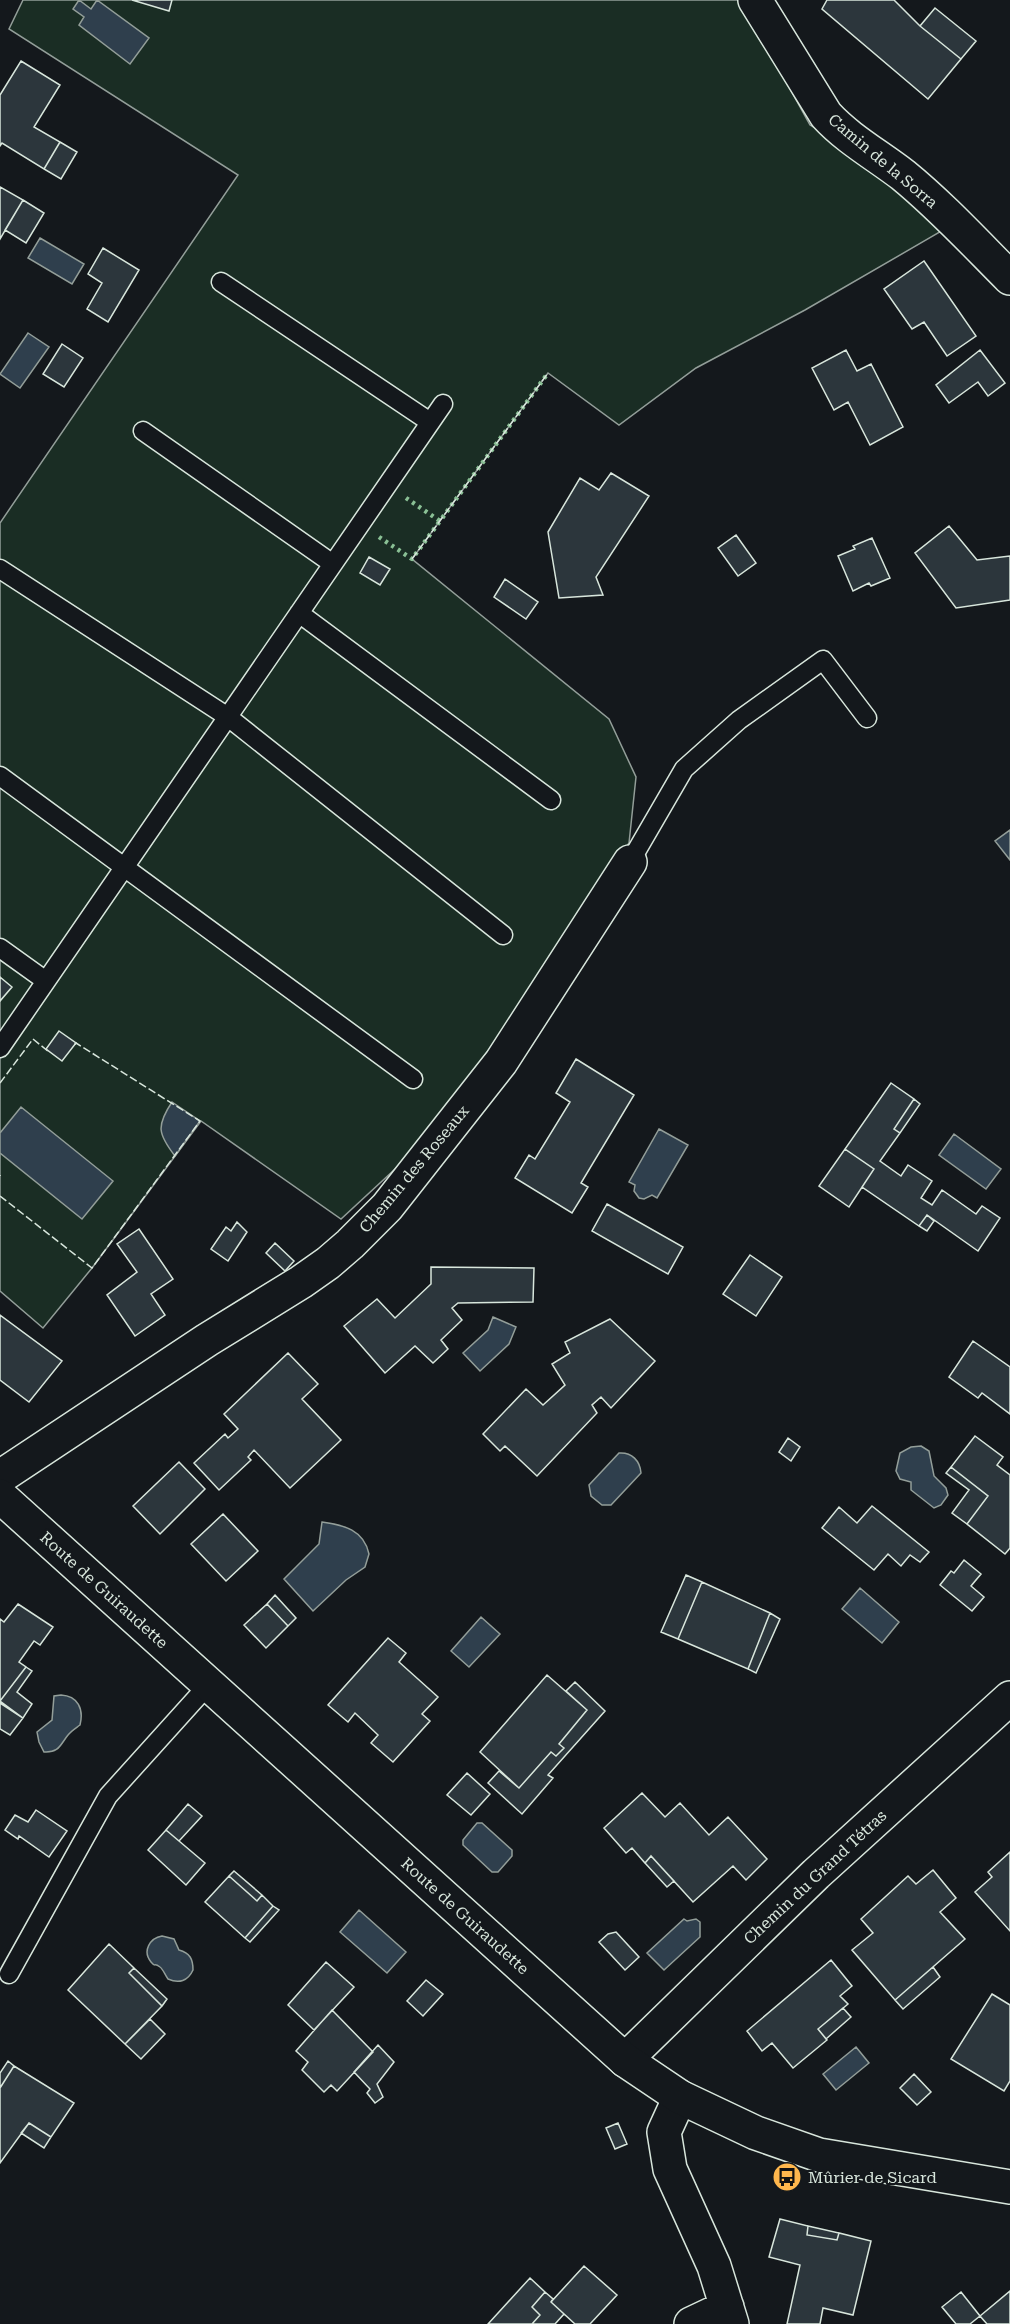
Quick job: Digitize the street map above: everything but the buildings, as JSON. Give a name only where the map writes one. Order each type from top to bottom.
[{"type":"street","name":"Camin de la Sorra","points":[[755,0],[826,115],[839,128],[903,175],[947,214],[1010,278]]},
{"type":"street","name":"Chemin des Roseaux","points":[[0,1478],[207,1340],[301,1282],[351,1244],[387,1207],[501,1062],[630,862]]},
{"type":"street","name":"Route de Guiraudette","points":[[0,1496],[625,2061],[680,2097],[756,2133],[819,2155],[1010,2187]]},
{"type":"street","name":"Chemin du Grand Tétras","points":[[625,2061],[816,1874],[1010,1698]]},
{"type":"street","points":[[680,2097],[664,2132],[670,2169],[714,2266],[729,2316],[691,2324]]},
{"type":"lane","points":[[221,282],[430,422]]},
{"type":"lane","points":[[0,1048],[443,404]]},
{"type":"lane","points":[[143,431],[333,564]]},
{"type":"lane","points":[[0,569],[228,717],[502,934]]},
{"type":"lane","points":[[299,613],[551,800]]},
{"type":"lane","points":[[630,862],[684,769],[739,720],[824,660],[867,718]]},
{"type":"lane","points":[[0,776],[126,866],[413,1079]]},
{"type":"lane","points":[[0,948],[46,981]]},
{"type":"lane","points":[[9,1974],[108,1796],[209,1684]]},
{"type":"green space","points":[[23,0],[741,0],[810,125],[842,143],[945,229],[805,310],[696,368],[619,425],[548,373],[412,559],[609,719],[636,777],[629,843],[520,1009],[407,1158],[341,1219],[201,1121],[92,1268],[43,1328],[0,1291],[0,523],[238,175],[9,29]]},
{"type":"water","points":[[79,0],[91,9],[97,0],[149,38],[130,64],[79,25],[84,17],[73,9]]},
{"type":"water","points":[[40,238],[84,264],[72,284],[28,258]]},
{"type":"water","points":[[28,333],[49,347],[20,388],[0,374]]},
{"type":"water","points":[[1010,830],[1010,860],[995,841]]},
{"type":"water","points":[[172,1102],[200,1121],[175,1156],[165,1142],[161,1130],[163,1117]]},
{"type":"water","points":[[21,1107],[113,1181],[82,1219],[0,1153],[0,1133]]},
{"type":"water","points":[[659,1129],[688,1145],[657,1198],[652,1195],[644,1199],[639,1198],[634,1191],[635,1185],[629,1182]]},
{"type":"water","points":[[954,1134],[1001,1169],[986,1189],[939,1155]]},
{"type":"water","points":[[493,1317],[516,1327],[509,1344],[480,1371],[463,1353],[488,1330]]},
{"type":"water","points":[[921,1446],[929,1451],[934,1476],[946,1488],[948,1495],[941,1505],[934,1508],[911,1490],[911,1482],[900,1479],[896,1471],[900,1453],[911,1447]]},
{"type":"water","points":[[619,1453],[635,1458],[641,1473],[611,1505],[602,1505],[591,1496],[589,1485]]},
{"type":"water","points":[[322,1522],[345,1527],[358,1534],[363,1539],[369,1554],[365,1567],[346,1580],[313,1611],[284,1579],[319,1544]]},
{"type":"water","points":[[860,1588],[899,1622],[882,1643],[842,1609]]},
{"type":"water","points":[[481,1617],[500,1634],[469,1667],[451,1651]]},
{"type":"water","points":[[54,1696],[72,1698],[78,1704],[81,1714],[80,1725],[56,1750],[44,1752],[37,1732],[52,1720]]},
{"type":"water","points":[[477,1823],[482,1823],[512,1850],[512,1856],[498,1872],[492,1872],[463,1845],[463,1840]]},
{"type":"water","points":[[359,1910],[406,1952],[387,1973],[340,1932]]},
{"type":"water","points":[[684,1919],[687,1921],[696,1919],[700,1922],[700,1937],[664,1970],[647,1953]]},
{"type":"water","points":[[162,1936],[174,1939],[179,1950],[190,1957],[193,1970],[186,1979],[176,1981],[168,1979],[161,1968],[154,1965],[148,1958],[147,1949],[151,1942]]},
{"type":"water","points":[[856,2047],[869,2063],[836,2090],[823,2074]]},
{"type":"hedge","points":[[406,498],[440,521],[548,373]]},
{"type":"hedge","points":[[379,537],[412,559],[440,521]]},
{"type":"fence","points":[[412,559],[548,373]]},
{"type":"fence","points":[[0,1083],[33,1039],[49,1052]]},
{"type":"fence","points":[[0,1196],[92,1268],[200,1121],[76,1043],[74,1045]]},
{"type":"place","name":"Mûrier de Sicard","points":[[787,2177]]}]
